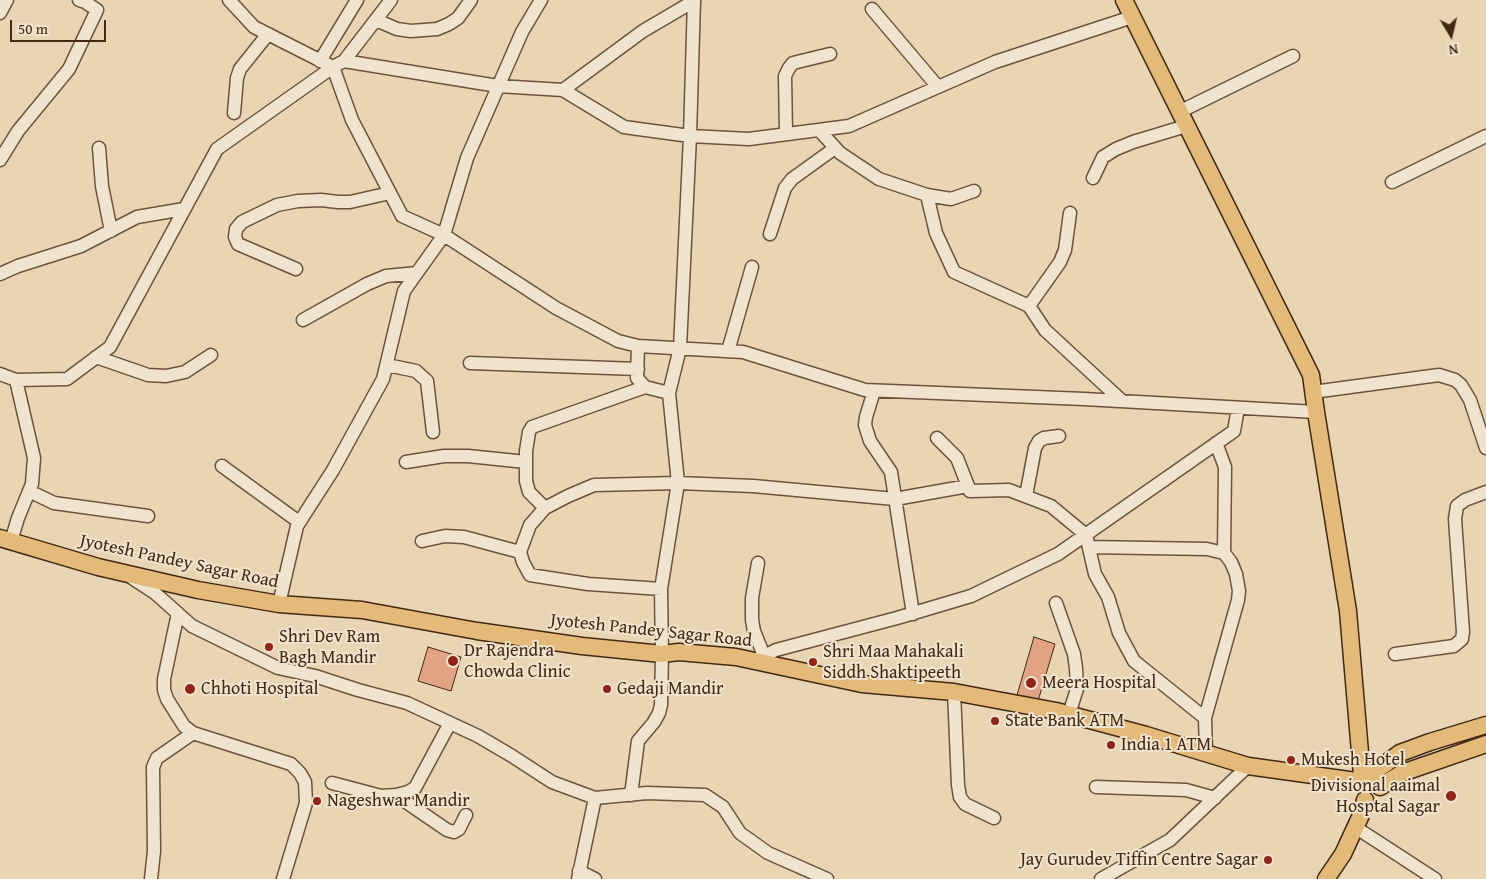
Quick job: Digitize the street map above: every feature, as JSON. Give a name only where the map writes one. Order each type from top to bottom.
[{"type":"main road","points":[[1124,0],[1311,375],[1348,611],[1367,780]]},
{"type":"main road","name":"Jyotesh Pandey Sagar Road","points":[[5,539],[98,567],[198,590],[279,604],[362,610],[582,646],[662,654],[679,652],[759,658],[862,684],[954,692],[1069,714],[1248,766],[1367,780]]},
{"type":"main road","points":[[1367,780],[1400,754],[1430,742],[1486,725]]},
{"type":"main road","points":[[1326,879],[1343,854],[1361,815],[1365,800],[1355,792],[1354,784],[1402,773],[1486,744]]},
{"type":"street","points":[[0,13],[8,0]]},
{"type":"street","points":[[0,160],[18,131],[69,69],[97,10],[79,0]]},
{"type":"street","points":[[229,0],[254,27],[320,61],[498,86],[562,90],[624,126],[690,136],[749,139],[849,126],[995,62],[1132,17]]},
{"type":"street","points":[[320,61],[357,0]]},
{"type":"street","points":[[0,374],[16,380],[67,379],[110,347],[217,149],[338,64],[391,0]]},
{"type":"street","points":[[376,20],[397,29],[411,31],[437,29],[458,18],[471,0]]},
{"type":"street","points":[[279,604],[297,526],[333,470],[383,379],[404,291],[444,235],[467,158],[522,32],[541,0]]},
{"type":"street","points":[[562,90],[643,31],[694,1]]},
{"type":"street","points":[[631,794],[638,741],[654,722],[661,705],[661,589],[678,483],[669,393],[680,348],[694,1]]},
{"type":"street","points":[[872,9],[938,87]]},
{"type":"street","points":[[234,113],[237,78],[240,69],[268,34]]},
{"type":"street","points":[[786,134],[785,76],[789,68],[793,63],[830,54]]},
{"type":"street","points":[[1094,178],[1103,157],[1116,149],[1183,119],[1292,56]]},
{"type":"street","points":[[338,64],[352,120],[402,216],[444,235],[556,308],[618,341],[638,346],[743,352],[865,390],[874,391],[1122,401],[1316,412]]},
{"type":"street","points":[[820,130],[840,153],[879,179],[927,195],[951,199],[974,191]]},
{"type":"street","points":[[1392,182],[1486,136]]},
{"type":"street","points":[[98,148],[102,186],[111,231]]},
{"type":"street","points":[[770,234],[785,188],[792,179],[835,148]]},
{"type":"street","points":[[296,269],[238,244],[235,237],[236,229],[242,222],[277,205],[298,200],[350,202],[390,193]]},
{"type":"street","points":[[927,195],[936,232],[954,272],[1028,306],[1045,330],[1122,401]]},
{"type":"street","points":[[0,274],[18,266],[81,246],[137,217],[184,208]]},
{"type":"street","points":[[1028,306],[1060,262],[1065,250],[1070,213]]},
{"type":"street","points":[[728,351],[752,267]]},
{"type":"street","points":[[303,320],[380,278],[417,273]]},
{"type":"street","points":[[638,346],[637,378],[645,388]]},
{"type":"street","points":[[96,357],[148,375],[166,376],[185,372],[211,355]]},
{"type":"street","points":[[470,364],[638,369]]},
{"type":"street","points":[[386,365],[416,371],[427,381],[433,432]]},
{"type":"street","points":[[1313,392],[1440,376],[1455,380],[1461,385],[1470,400],[1486,448]]},
{"type":"street","points":[[5,539],[18,518],[32,484],[34,458],[16,380]]},
{"type":"street","points":[[545,508],[530,492],[526,481],[528,438],[532,427],[645,388],[669,393]]},
{"type":"street","points":[[874,391],[865,425],[870,441],[891,472],[913,614]]},
{"type":"street","points":[[758,563],[752,598],[752,620],[759,658],[776,650],[913,614],[971,596],[1087,541],[1234,431],[1238,408]]},
{"type":"street","points":[[1026,496],[1035,448],[1039,441],[1044,438],[1059,436]]},
{"type":"street","points":[[937,438],[958,458],[970,491],[1009,490],[1051,506],[1087,541],[1095,574],[1108,597],[1119,633],[1134,661],[1205,718]]},
{"type":"street","points":[[1206,753],[1205,718],[1239,591],[1236,574],[1231,562],[1224,553],[1225,467],[1216,443]]},
{"type":"street","points":[[406,462],[444,456],[468,456],[526,462]]},
{"type":"street","points":[[222,466],[299,522]]},
{"type":"street","points":[[661,589],[588,584],[530,575],[520,552],[530,525],[545,508],[594,485],[678,483],[753,486],[895,499],[968,486]]},
{"type":"street","points":[[29,491],[54,503],[148,516]]},
{"type":"street","points":[[1395,654],[1454,646],[1462,639],[1455,519],[1457,506],[1465,500],[1486,492]]},
{"type":"street","points":[[422,541],[444,536],[464,537],[520,552]]},
{"type":"street","points":[[1087,541],[1207,549],[1224,553]]},
{"type":"street","points":[[125,573],[155,593],[192,626],[278,668],[314,676],[407,703],[478,736],[552,782],[595,798],[647,793],[705,795],[723,806],[740,833],[768,853],[827,879]]},
{"type":"street","points":[[1056,603],[1074,654],[1076,668],[1077,689],[1069,714]]},
{"type":"street","points":[[178,613],[164,679],[164,690],[167,699],[184,726],[193,733],[291,764],[300,773],[305,782],[306,803],[283,879]]},
{"type":"street","points":[[954,692],[960,796],[965,804],[994,818]]},
{"type":"street","points":[[332,783],[381,796],[408,792],[415,788],[450,723]]},
{"type":"street","points":[[151,879],[154,851],[153,767],[157,758],[193,733]]},
{"type":"street","points":[[1101,879],[1170,840],[1248,766]]},
{"type":"street","points":[[1096,787],[1186,790],[1215,798]]},
{"type":"street","points":[[396,794],[447,830],[454,832],[459,829],[466,815]]},
{"type":"street","points":[[595,798],[578,875],[595,879]]},
{"type":"street","points":[[1355,827],[1435,879]]},
{"type":"building","points":[[1034,637],[1055,644],[1038,701],[1017,695]]},
{"type":"building","points":[[428,647],[461,657],[451,691],[418,681]]},
{"type":"place","name":"Shri Dev Ram Bagh Mandir","points":[[269,647]]},
{"type":"place","name":"Dr Rajendra Chowda Clinic","points":[[453,661]]},
{"type":"place","name":"Shri Maa Mahakali Siddh Shaktipeeth","points":[[813,662]]},
{"type":"place","name":"Meera Hospital","points":[[1031,683]]},
{"type":"place","name":"Chhoti Hospital","points":[[190,689]]},
{"type":"place","name":"Gedaji Mandir","points":[[607,689]]},
{"type":"place","name":"State Bank ATM","points":[[995,721]]},
{"type":"place","name":"India 1 ATM","points":[[1111,745]]},
{"type":"place","name":"Mukesh Hotel","points":[[1291,760]]},
{"type":"place","name":"Divisional aaimal Hosptal Sagar","points":[[1451,796]]},
{"type":"place","name":"Nageshwar Mandir","points":[[317,801]]},
{"type":"place","name":"Jay Gurudev Tiffin Centre Sagar","points":[[1268,860]]}]
